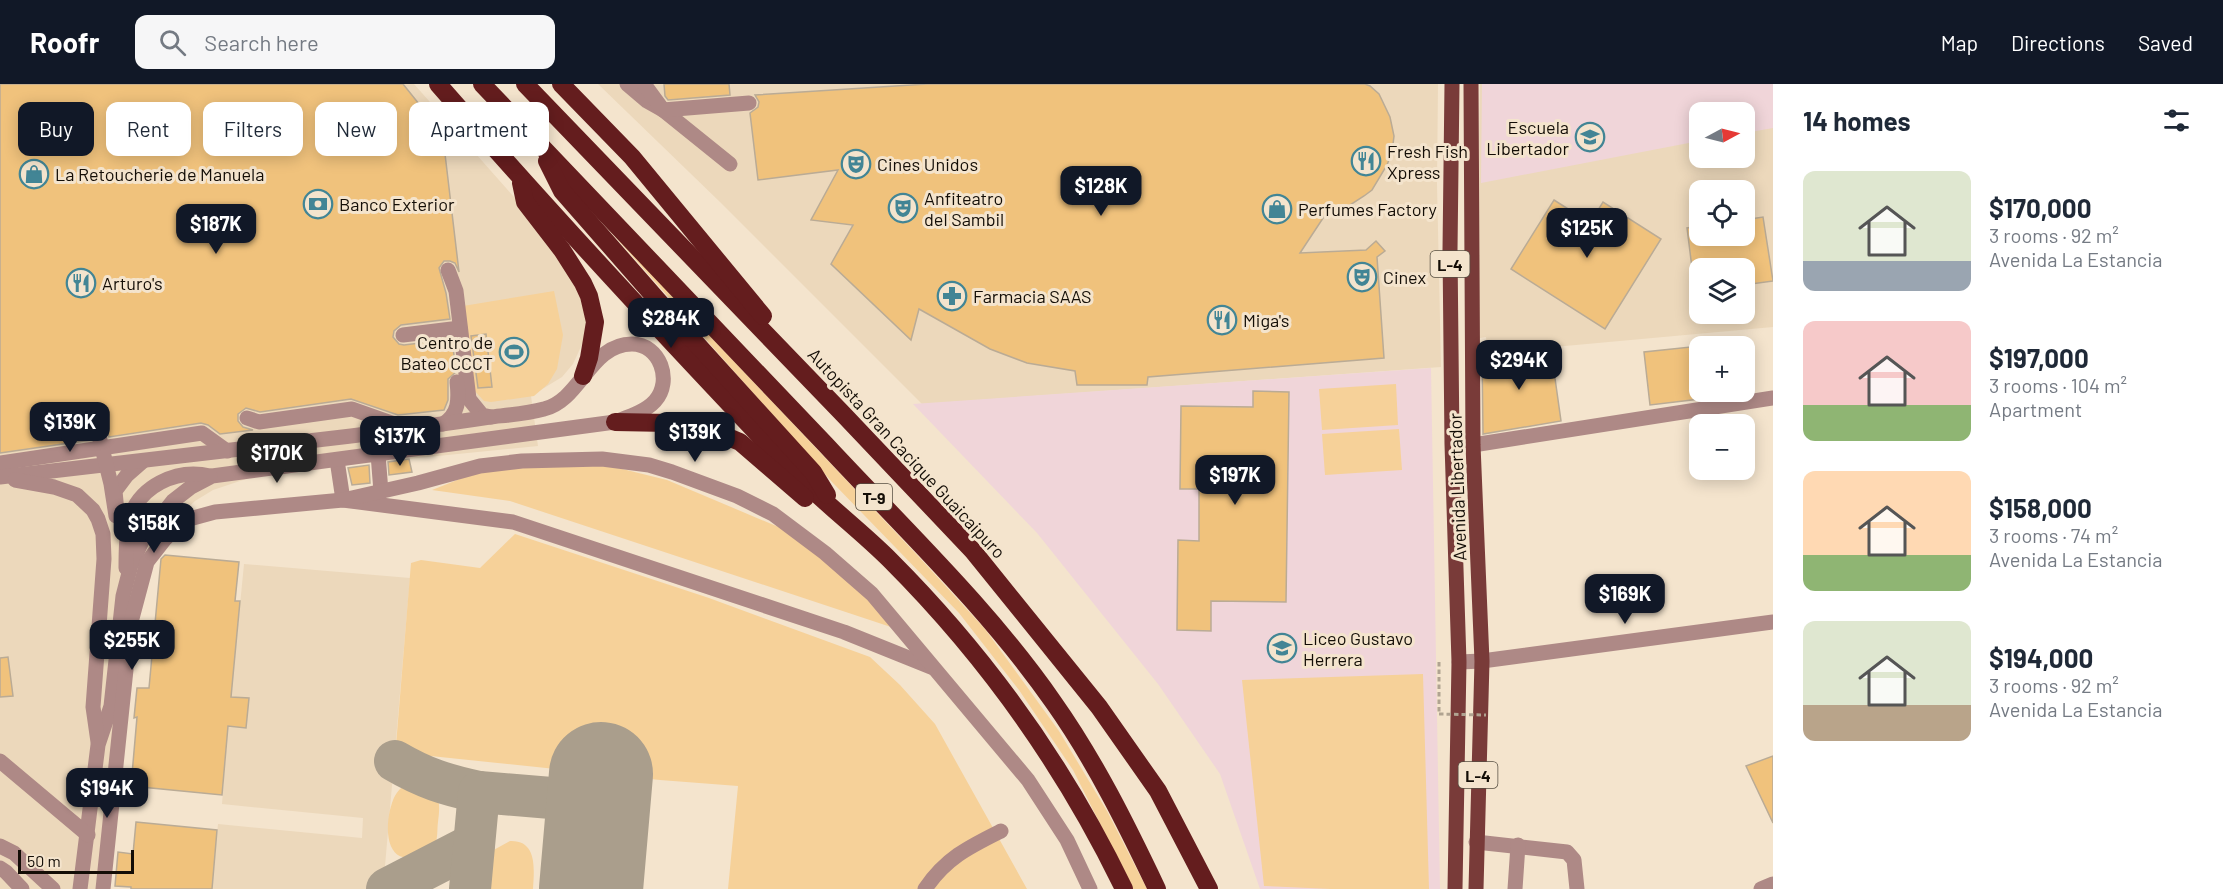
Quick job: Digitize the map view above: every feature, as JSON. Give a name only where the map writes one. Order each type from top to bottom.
[{"type":"highway","points":[[438,84],[641,311],[786,463],[890,560],[1006,693],[1074,794],[1124,889]]},
{"type":"highway","name":"T-9","points":[[482,84],[499,102]]},
{"type":"highway","name":"Autopista Gran Cacique Guaicaipuro","points":[[525,84],[973,551],[1099,707],[1158,791],[1209,889]]},
{"type":"highway","points":[[561,84],[632,157],[844,415]]},
{"type":"highway","name":"T-9","points":[[549,154],[713,324],[982,613],[1054,703],[1083,749],[1138,849],[1157,889]]},
{"type":"highway","points":[[545,156],[562,191],[813,472],[836,510]]},
{"type":"highway","points":[[520,178],[525,202],[562,250],[589,296],[595,322],[589,358],[583,376]]},
{"type":"highway","points":[[615,422],[692,425],[716,432],[740,442],[816,508],[836,510]]},
{"type":"main road","name":"Avenida Libertador","points":[[1452,84],[1450,273],[1452,444],[1459,662],[1455,889]]},
{"type":"main road","name":"Avenida Libertador","points":[[1471,84],[1473,445],[1482,662],[1476,889]]},
{"type":"street","points":[[627,84],[730,164]]},
{"type":"street","points":[[644,84],[663,110]]},
{"type":"street","points":[[663,110],[749,103]]},
{"type":"street","points":[[444,424],[456,412],[459,399],[456,291],[448,270]]},
{"type":"street","points":[[448,299],[456,328],[469,399],[482,415],[491,417]]},
{"type":"street","points":[[403,335],[456,328]]},
{"type":"street","points":[[0,477],[408,429],[548,409],[568,395],[606,353],[621,345],[640,345],[650,349],[658,360],[664,376],[663,389],[655,401],[639,412],[615,422],[212,476],[191,487],[173,501],[143,539],[131,565],[126,586],[111,706],[98,745],[80,889]]},
{"type":"street","points":[[1473,445],[1773,398]]},
{"type":"street","points":[[247,418],[259,422],[350,407],[408,429]]},
{"type":"street","points":[[0,463],[202,433],[227,451]]},
{"type":"street","points":[[0,456],[99,437],[111,484],[123,518],[126,586]]},
{"type":"street","points":[[378,454],[381,492]]},
{"type":"street","points":[[103,889],[131,621],[147,562],[182,521],[215,512],[343,500],[480,466],[522,460],[602,459],[649,465],[672,472],[737,496],[764,509],[808,540],[872,594],[1028,780],[1067,840],[1090,889]]},
{"type":"street","points":[[338,460],[343,500]]},
{"type":"street","points":[[143,461],[127,475],[115,491],[117,512],[123,518],[140,520],[163,511]]},
{"type":"street","points":[[123,518],[158,482],[181,475],[200,473],[212,476]]},
{"type":"street","points":[[0,477],[68,491],[77,495],[93,510],[98,519],[103,534],[104,559],[93,707],[98,745]]},
{"type":"street","points":[[343,500],[513,522],[844,633],[935,669]]},
{"type":"street","points":[[1459,662],[1482,662],[1773,622]]},
{"type":"street","points":[[0,761],[88,835]]},
{"type":"street","points":[[925,889],[938,870],[967,848],[1001,831]]},
{"type":"street","points":[[1476,842],[1568,852],[1574,860],[1577,889]]},
{"type":"street","points":[[1515,889],[1518,845]]},
{"type":"street","points":[[0,846],[14,853],[53,889]]},
{"type":"street","points":[[0,868],[22,889]]},
{"type":"street","points":[[1761,889],[1773,884]]},
{"type":"path","points":[[1439,662],[1439,714],[1485,716]]},
{"type":"shaded area","points":[[0,84],[414,84],[430,102],[409,102],[409,156],[478,156],[553,241],[588,302],[585,338],[573,364],[562,377],[531,396],[538,446],[278,472],[252,477],[213,490],[195,501],[155,539],[146,553],[102,889],[0,889]]},
{"type":"shaded area","points":[[598,84],[1438,84],[1437,184],[1441,367],[922,404]]},
{"type":"shaded area","points":[[1480,84],[1773,84],[1773,327],[1487,353],[1486,337],[1475,339]]},
{"type":"shaded area","name":"Escuela Libertador","points":[[1482,84],[1773,84],[1773,128],[1755,131],[1755,102],[1689,102],[1689,143],[1481,183]]},
{"type":"shaded area","points":[[602,222],[985,629],[1059,731],[1107,811],[1147,889],[1133,889],[1073,770],[1019,690],[959,613],[832,482]]},
{"type":"shaded area","name":"Centro de Bateo CCCT","points":[[554,291],[563,335],[557,369],[548,384],[534,396],[484,401],[472,388],[463,306]]},
{"type":"shaded area","name":"Liceo Gustavo Herrera","points":[[1431,368],[1440,889],[1260,889],[1220,774],[1158,684],[1037,533],[913,404]]},
{"type":"shaded area","points":[[1396,384],[1398,425],[1322,430],[1319,389]]},
{"type":"shaded area","points":[[1399,429],[1402,470],[1325,475],[1322,434]]},
{"type":"shaded area","points":[[602,464],[667,480],[788,531],[819,552],[903,631],[510,501],[432,490],[485,469]]},
{"type":"shaded area","points":[[515,534],[709,598],[870,657],[900,685],[935,724],[1027,889],[728,889],[738,786],[402,753],[396,745],[411,563],[421,560],[480,568]]},
{"type":"shaded area","points":[[244,564],[410,578],[383,889],[212,889],[218,824],[362,838],[363,818],[222,804],[228,726],[246,728],[249,699],[231,697]]},
{"type":"shaded area","points":[[1423,674],[1429,889],[1264,886],[1242,680]]},
{"type":"shaded area","points":[[413,782],[438,799],[439,813],[437,839],[434,847],[420,855],[408,858],[394,851],[390,843],[388,823],[395,796],[402,787]]},
{"type":"shaded area","points":[[510,841],[526,845],[530,851],[534,865],[533,889],[487,889],[490,852]]},
{"type":"building","points":[[0,84],[403,84],[417,102],[409,102],[409,156],[445,156],[459,272],[455,263],[450,261],[444,261],[439,268],[450,319],[401,325],[394,331],[393,337],[399,344],[404,345],[452,339],[456,372],[448,379],[448,400],[444,410],[398,415],[351,399],[260,412],[246,408],[238,414],[238,421],[243,427],[253,430],[220,434],[201,423],[109,437],[105,426],[96,422],[89,429],[90,440],[0,453]]},
{"type":"building","points":[[664,84],[729,84],[730,95],[668,100],[665,96]]},
{"type":"building","points":[[927,84],[1365,84],[1370,86],[1379,94],[1390,117],[1394,136],[1392,152],[1387,165],[1372,190],[1364,196],[1347,207],[1338,209],[1331,206],[1300,253],[1366,250],[1376,241],[1385,251],[1377,257],[1384,358],[1148,377],[1147,385],[1077,385],[1075,371],[1027,363],[990,349],[919,309],[911,340],[831,264],[853,225],[811,220],[838,170],[758,180],[750,113],[758,107],[759,102],[755,95]]},
{"type":"building","points":[[1554,200],[1590,223],[1603,202],[1661,239],[1605,329],[1511,269]]},
{"type":"building","points":[[1763,217],[1773,281],[1755,283],[1755,258],[1691,258],[1689,246],[1755,246],[1755,218]]},
{"type":"building","points":[[486,334],[492,387],[478,388],[471,336]]},
{"type":"building","points":[[1689,347],[1689,400],[1650,405],[1644,352]]},
{"type":"building","points":[[1551,350],[1561,421],[1483,434],[1482,355]]},
{"type":"building","points":[[1253,391],[1289,392],[1286,602],[1211,601],[1211,631],[1177,630],[1178,540],[1199,541],[1199,489],[1180,489],[1181,406],[1253,407]]},
{"type":"building","points":[[409,459],[412,472],[389,475],[388,462]]},
{"type":"building","points":[[369,465],[370,483],[352,485],[348,468]]},
{"type":"building","points":[[165,555],[239,562],[235,601],[240,601],[231,697],[249,698],[246,728],[228,726],[222,795],[131,786],[137,688],[149,688],[161,559]]},
{"type":"building","points":[[8,657],[13,696],[0,697],[0,658]]},
{"type":"building","points":[[1773,756],[1773,823],[1746,766]]},
{"type":"building","points":[[136,822],[217,830],[212,889],[131,889],[131,887],[115,886],[118,852],[133,854]]},
{"type":"taxiway","points":[[395,761],[436,780],[479,792]]},
{"type":"taxiway","points":[[470,889],[479,792],[599,802]]},
{"type":"taxiway","points":[[387,889],[474,844]]},
{"type":"runway","points":[[591,889],[601,774]]},
{"type":"place","name":"Escuela Libertador","points":[[1590,137]]},
{"type":"place","name":"Fresh Fish Xpress","points":[[1366,161]]},
{"type":"place","name":"Cines Unidos","points":[[856,164]]},
{"type":"place","name":"La Retoucherie de Manuela","points":[[34,174]]},
{"type":"place","name":"Banco Exterior","points":[[318,204]]},
{"type":"place","name":"Anfiteatro del Sambil","points":[[903,208]]},
{"type":"place","name":"Perfumes Factory","points":[[1277,209]]},
{"type":"place","name":"Cinex","points":[[1362,277]]},
{"type":"place","name":"Arturo's","points":[[81,283]]},
{"type":"place","name":"Farmacia SAAS","points":[[952,296]]},
{"type":"place","name":"Miga's","points":[[1222,320]]},
{"type":"place","name":"Centro de Bateo CCCT","points":[[514,352]]},
{"type":"place","name":"Liceo Gustavo Herrera","points":[[1282,648]]}]
